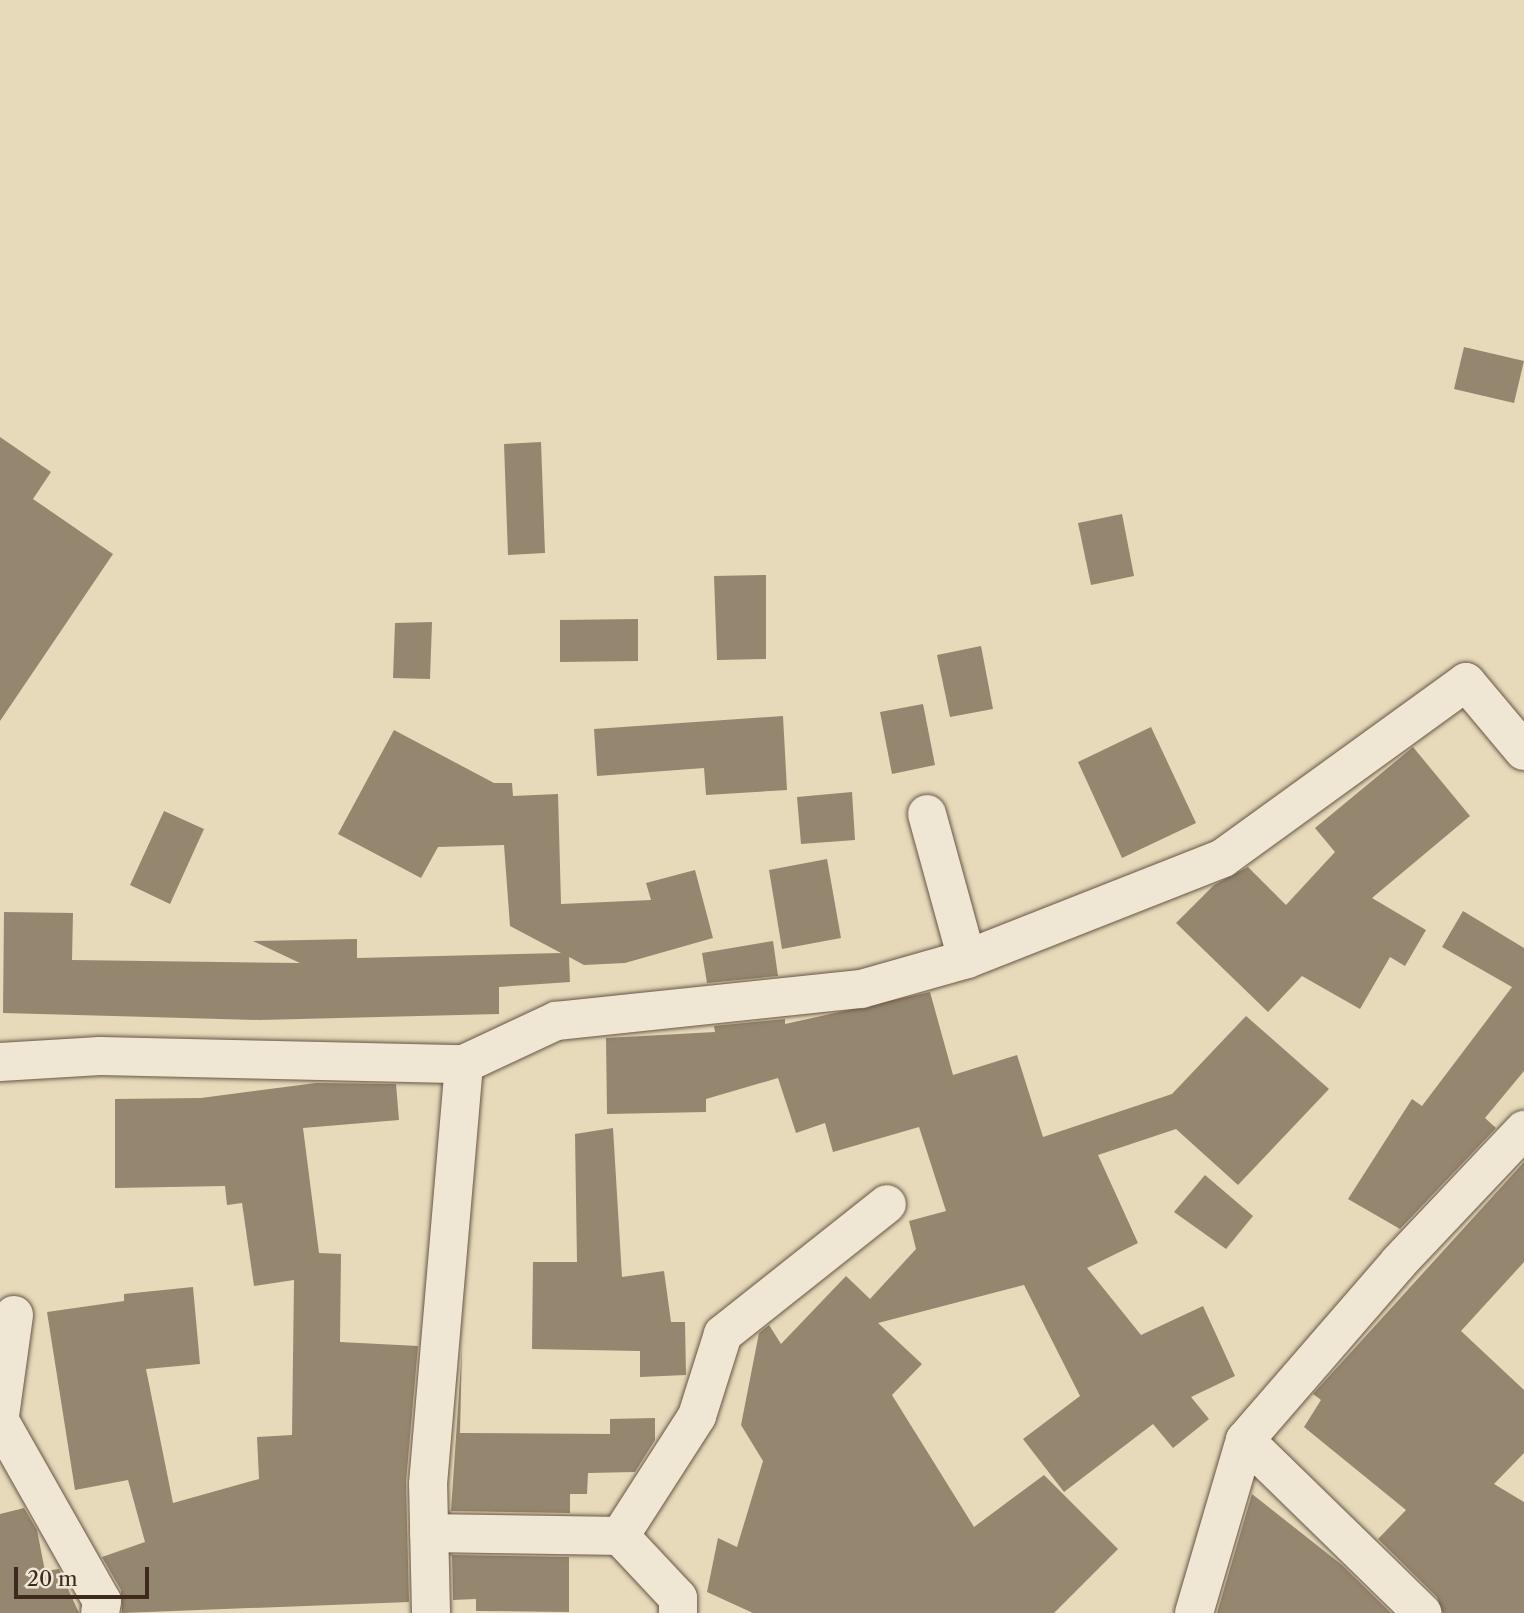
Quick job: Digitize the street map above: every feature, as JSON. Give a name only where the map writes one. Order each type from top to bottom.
[{"type":"street","points":[[0,1062],[100,1056],[464,1064],[556,1021],[861,989],[967,959],[1223,858],[1466,682],[1524,751]]},
{"type":"street","points":[[927,814],[967,959]]},
{"type":"street","points":[[431,1613],[429,1533],[464,1064]]},
{"type":"street","points":[[1194,1613],[1245,1440],[1399,1262],[1524,1130]]},
{"type":"street","points":[[620,1536],[697,1416],[723,1334],[887,1203]]},
{"type":"street","points":[[14,1315],[0,1418],[103,1601],[100,1613]]},
{"type":"street","points":[[1245,1440],[1422,1613]]},
{"type":"street","points":[[429,1533],[620,1536],[678,1598],[678,1613]]},
{"type":"building","points":[[1464,347],[1524,361],[1514,403],[1454,389]]},
{"type":"building","points":[[0,437],[51,472],[33,499],[113,554],[0,721]]},
{"type":"building","points":[[541,442],[545,553],[508,555],[504,444]]},
{"type":"building","points":[[1122,514],[1134,576],[1091,585],[1078,523]]},
{"type":"building","points":[[766,575],[766,659],[717,660],[714,576]]},
{"type":"building","points":[[638,619],[638,661],[560,662],[560,620]]},
{"type":"building","points":[[432,622],[430,679],[393,678],[395,623]]},
{"type":"building","points":[[981,646],[993,709],[950,717],[937,655]]},
{"type":"building","points":[[923,704],[935,765],[892,774],[880,712]]},
{"type":"building","points":[[783,716],[787,790],[706,795],[704,768],[597,776],[594,729]]},
{"type":"building","points":[[1151,727],[1196,823],[1122,858],[1078,762]]},
{"type":"building","points":[[394,730],[494,783],[512,783],[513,796],[558,794],[561,904],[651,900],[646,883],[695,870],[713,938],[625,963],[584,965],[569,957],[570,982],[499,987],[499,1014],[260,1020],[3,1013],[4,912],[73,913],[72,960],[300,963],[253,941],[357,939],[357,958],[561,953],[510,926],[504,845],[438,847],[421,878],[338,834]]},
{"type":"building","points":[[1413,747],[1470,816],[1372,898],[1426,930],[1405,966],[1390,957],[1360,1009],[1302,976],[1268,1012],[1176,923],[1214,885],[1248,867],[1286,905],[1335,852],[1315,828]]},
{"type":"building","points":[[852,792],[855,840],[801,844],[797,797]]},
{"type":"building","points":[[164,811],[204,829],[170,904],[130,885]]},
{"type":"building","points":[[827,859],[841,938],[782,949],[769,870]]},
{"type":"building","points":[[1463,911],[1524,948],[1524,1071],[1485,1118],[1496,1128],[1400,1229],[1348,1199],[1412,1099],[1422,1106],[1512,987],[1442,947]]},
{"type":"building","points":[[773,941],[778,976],[707,983],[702,953]]},
{"type":"building","points":[[930,992],[953,1075],[1017,1055],[1043,1137],[1172,1094],[1246,1016],[1329,1089],[1238,1185],[1176,1129],[1098,1155],[1138,1243],[1087,1268],[1141,1335],[1203,1306],[1235,1376],[1191,1397],[1209,1419],[1173,1448],[1153,1424],[1064,1492],[1023,1439],[1080,1396],[1024,1285],[878,1323],[922,1364],[892,1395],[974,1527],[1044,1475],[1118,1549],[1054,1613],[753,1613],[707,1592],[718,1538],[737,1547],[763,1461],[741,1425],[759,1333],[769,1325],[781,1344],[846,1276],[870,1299],[916,1249],[909,1221],[946,1211],[919,1127],[833,1152],[825,1123],[796,1133],[778,1078],[706,1099],[706,1112],[607,1114],[606,1038],[715,1032],[714,1026],[785,1019],[785,1024]]},
{"type":"building","points":[[316,1083],[396,1084],[399,1120],[303,1128],[319,1253],[341,1254],[340,1342],[418,1346],[406,1482],[409,1602],[122,1613],[121,1590],[102,1557],[145,1542],[128,1480],[75,1490],[47,1312],[124,1301],[124,1294],[193,1287],[200,1364],[146,1369],[173,1503],[259,1479],[257,1437],[292,1435],[294,1280],[254,1286],[242,1203],[227,1205],[225,1186],[115,1188],[115,1099],[201,1098]]},
{"type":"building","points":[[613,1128],[622,1277],[664,1271],[671,1322],[685,1322],[686,1375],[640,1377],[640,1351],[532,1349],[533,1262],[577,1262],[575,1134]]},
{"type":"building","points":[[1524,1162],[1524,1262],[1461,1331],[1524,1390],[1524,1453],[1494,1484],[1524,1502],[1524,1613],[1443,1613],[1437,1597],[1378,1539],[1406,1510],[1304,1427],[1321,1400],[1313,1394]]},
{"type":"building","points":[[1205,1175],[1253,1216],[1226,1249],[1174,1212]]},
{"type":"building","points":[[462,1348],[460,1433],[610,1434],[610,1419],[655,1418],[655,1440],[635,1472],[588,1473],[587,1494],[570,1494],[570,1513],[451,1511]]},
{"type":"building","points":[[1252,1494],[1342,1565],[1391,1613],[1217,1613]]},
{"type":"building","points":[[24,1508],[37,1530],[45,1571],[59,1569],[79,1613],[0,1613],[0,1514]]},
{"type":"building","points":[[452,1555],[569,1557],[569,1612],[476,1611],[476,1599],[453,1600]]}]
